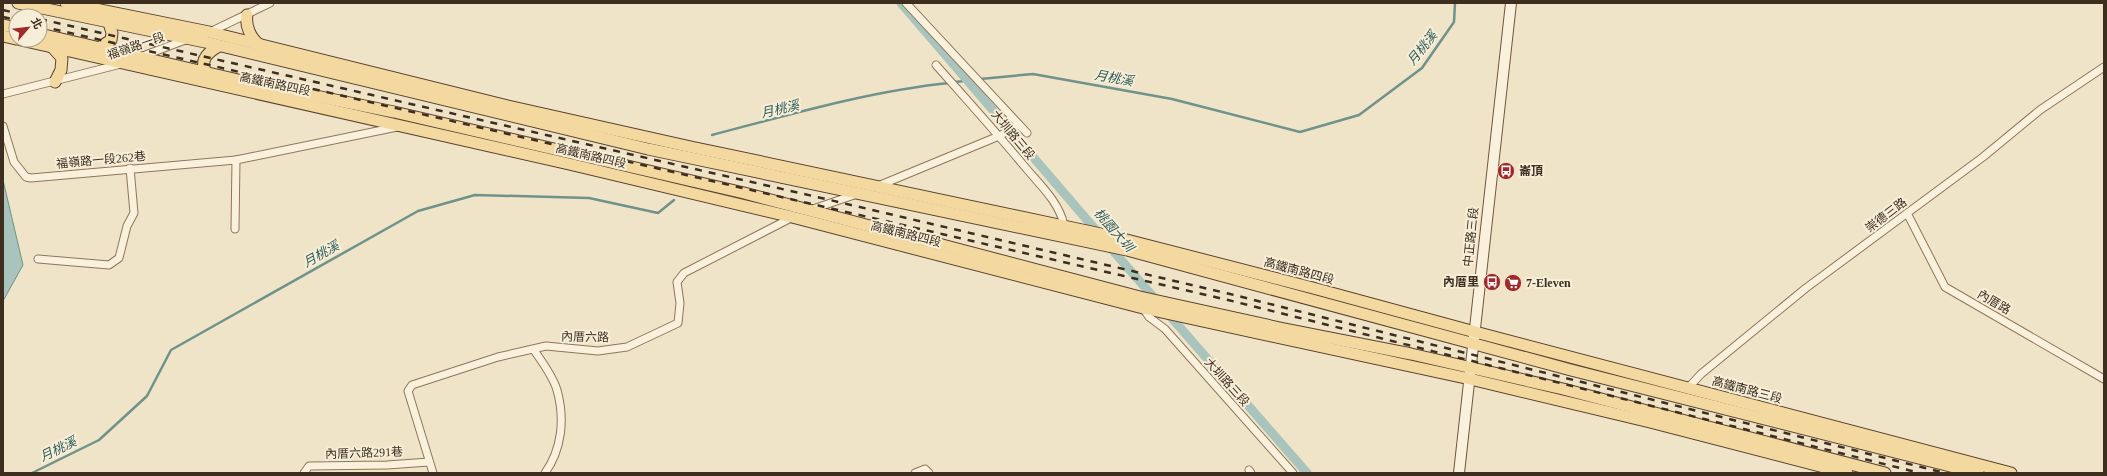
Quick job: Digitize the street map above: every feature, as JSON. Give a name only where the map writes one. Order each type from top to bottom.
[{"type":"main road","name":"高鐵南路四段","points":[[18,3],[189,39],[648,149],[820,186],[861,192],[1127,250],[1473,344]]},
{"type":"main road","points":[[66,3],[209,32],[508,106],[690,147],[1064,225]]},
{"type":"main road","name":"中正路三段","points":[[1459,473],[1511,3]]},
{"type":"main road","points":[[247,15],[248,27],[252,36],[260,45]]},
{"type":"main road","points":[[99,48],[111,40],[112,33],[109,23]]},
{"type":"main road","name":"高鐵南路四段","points":[[48,36],[206,73],[394,112],[744,193],[929,241],[1145,305]]},
{"type":"main road","points":[[206,73],[204,68],[204,60],[206,54],[219,46]]},
{"type":"main road","name":"高鐵南路四段","points":[[48,47],[405,126],[568,164],[792,218],[878,241],[1145,305]]},
{"type":"main road","points":[[53,48],[62,58],[62,70],[54,82]]},
{"type":"main road","points":[[512,139],[548,158],[568,164]]},
{"type":"main road","points":[[648,149],[690,147]]},
{"type":"main road","points":[[925,196],[960,214]]},
{"type":"main road","name":"高鐵南路四段","points":[[1064,225],[1313,288],[1475,332]]},
{"type":"main road","points":[[878,241],[929,241]]},
{"type":"main road","points":[[1145,305],[1170,303],[1280,328],[1411,354],[1470,374],[1846,473]]},
{"type":"main road","points":[[1145,305],[1181,316],[1470,374],[1563,389],[1885,473]]},
{"type":"main road","name":"高鐵南路三段","points":[[1475,332],[2011,473]]},
{"type":"main road","name":"高鐵南路三段","points":[[1473,344],[1978,473]]},
{"type":"main road","points":[[1866,444],[1900,443]]},
{"type":"street","name":"福嶺路一段","points":[[3,94],[123,64],[209,32],[270,3]]},
{"type":"street","name":"大圳路三段","points":[[906,3],[1026,133]]},
{"type":"street","name":"大圳路三段","points":[[936,65],[1000,135],[1051,199],[1062,215],[1064,225]]},
{"type":"street","name":"崇德三路","points":[[1688,388],[1701,374],[1806,288],[1983,157],[2040,110],[2104,67]]},
{"type":"street","points":[[792,218],[808,210],[880,186],[1000,135],[1018,125]]},
{"type":"street","name":"福嶺路一段262巷","points":[[3,126],[14,162],[26,177],[31,178],[130,168],[236,160],[405,126]]},
{"type":"street","points":[[235,229],[236,160]]},
{"type":"street","points":[[38,259],[109,265],[119,258],[127,226],[134,213],[130,168]]},
{"type":"street","name":"內厝路","points":[[1907,213],[1946,287],[2104,379]]},
{"type":"street","name":"內厝六路","points":[[433,473],[408,391],[412,384],[498,357],[534,350],[546,346],[598,351],[627,347],[678,323],[680,303],[677,282],[684,273],[792,218]]},
{"type":"street","name":"大圳路三段","points":[[1145,305],[1149,317],[1170,335],[1293,473]]},
{"type":"street","points":[[534,350],[551,377],[557,390],[562,433],[554,460],[544,473]]},
{"type":"street","name":"內厝六路291巷","points":[[304,473],[309,466],[387,465],[429,462]]},
{"type":"street","points":[[915,473],[925,469],[929,473]]},
{"type":"water","points":[[3,180],[23,265],[3,301]]},
{"type":"waterway","name":"桃園大圳","points":[[901,3],[1100,235]]},
{"type":"waterway","name":"月桃溪","points":[[980,79],[1033,74],[1172,99],[1300,132],[1359,115],[1422,68],[1454,22],[1455,3]]},
{"type":"waterway","name":"月桃溪","points":[[954,82],[975,80]]},
{"type":"waterway","name":"月桃溪","points":[[712,135],[859,98],[949,83]]},
{"type":"waterway","name":"月桃溪","points":[[32,473],[99,440],[147,396],[171,350],[418,211],[475,195],[589,198],[658,213],[674,200]]},
{"type":"waterway","name":"桃園大圳","points":[[1108,245],[1307,473]]},
{"type":"railway","points":[[3,10],[8,11]]},
{"type":"railway","points":[[3,17],[8,18]]},
{"type":"railway","points":[[48,21],[817,197],[1230,294],[1945,473]]},
{"type":"railway","points":[[48,28],[1228,300],[1920,473]]},
{"type":"place","name":"崙頂","points":[[1506,171]]},
{"type":"place","name":"內厝里","points":[[1492,282]]},
{"type":"place","name":"7-Eleven","points":[[1513,283]]}]
